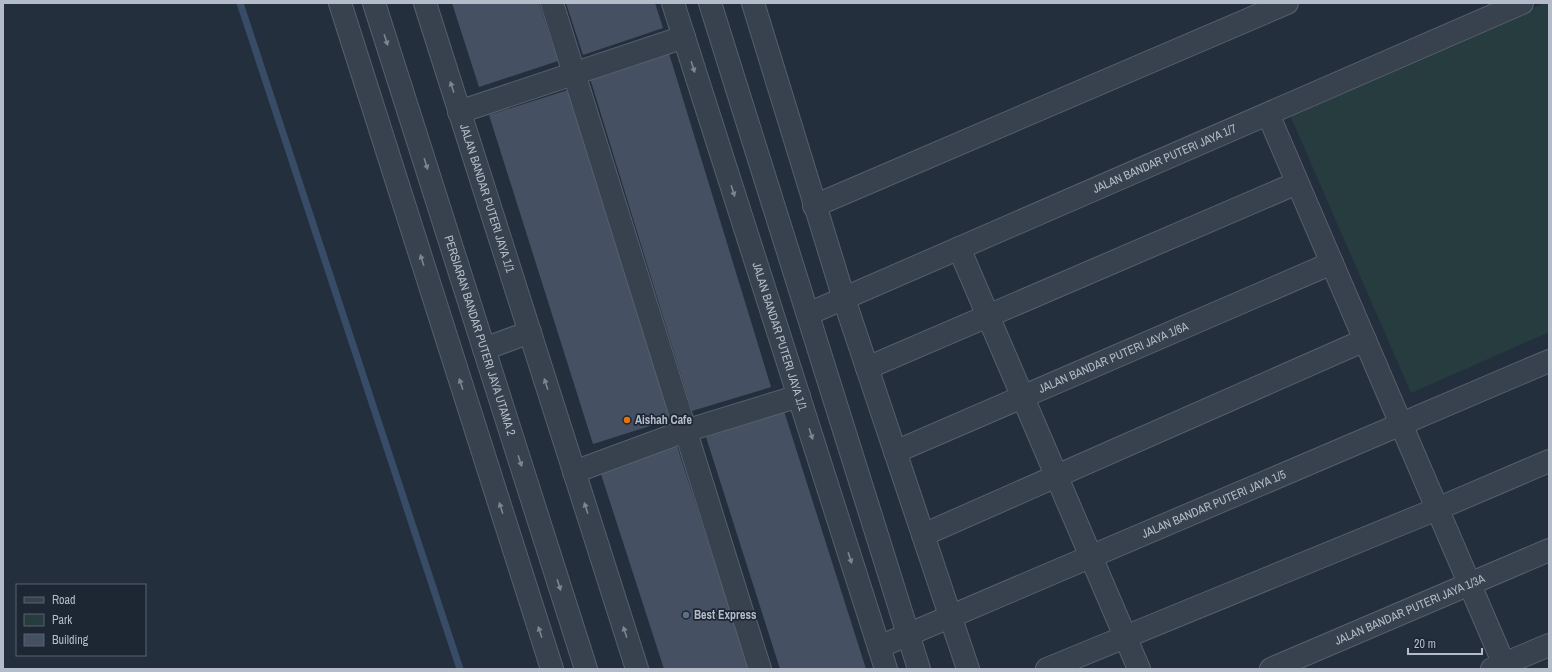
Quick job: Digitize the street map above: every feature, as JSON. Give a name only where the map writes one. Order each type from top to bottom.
[{"type":"street","points":[[340,3],[552,669]]},
{"type":"street","name":"PERSIARAN BANDAR PUTERI JAYA UTAMA 2","points":[[374,3],[586,669]]},
{"type":"street","name":"JALAN BANDAR PUTERI JAYA 1/1","points":[[425,3],[637,669]]},
{"type":"street","points":[[552,3],[760,669]]},
{"type":"street","name":"JALAN BANDAR PUTERI JAYA 1/1","points":[[673,3],[886,669]]},
{"type":"street","points":[[710,3],[919,669]]},
{"type":"street","points":[[753,3],[814,206],[844,299],[968,669]]},
{"type":"street","points":[[814,206],[1287,3]]},
{"type":"street","name":"JALAN BANDAR PUTERI JAYA 1/7","points":[[808,314],[1522,3]]},
{"type":"street","points":[[460,112],[684,37]]},
{"type":"street","points":[[1268,114],[1469,584],[1501,667],[1549,645]]},
{"type":"street","points":[[867,368],[1297,183]]},
{"type":"street","points":[[959,248],[1139,669]]},
{"type":"street","name":"JALAN BANDAR PUTERI JAYA 1/6A","points":[[895,452],[1332,263]]},
{"type":"street","points":[[484,349],[530,332]]},
{"type":"street","points":[[923,535],[1365,340]]},
{"type":"street","name":"JALAN BANDAR PUTERI JAYA 1/5","points":[[879,647],[1549,361]]},
{"type":"street","points":[[574,472],[685,431],[799,396]]},
{"type":"street","points":[[1047,669],[1437,509],[1549,461]]},
{"type":"street","name":"JALAN BANDAR PUTERI JAYA 1/3A","points":[[1271,669],[1549,550]]},
{"type":"green space","points":[[1545,3],[1549,3],[1549,332],[1411,393],[1290,115]]},
{"type":"building","points":[[452,3],[539,3],[558,61],[479,87]]},
{"type":"building","points":[[566,3],[655,3],[663,28],[583,55]]},
{"type":"building","points":[[668,50],[771,387],[692,411],[589,75]]},
{"type":"building","points":[[568,90],[672,419],[593,444],[489,115]]},
{"type":"building","points":[[784,411],[866,669],[780,669],[706,437]]},
{"type":"building","points":[[676,443],[749,669],[664,669],[599,468]]},
{"type":"waterway","points":[[240,3],[460,669]]},
{"type":"place","name":"Aishah Cafe","points":[[627,420]]},
{"type":"place","name":"Best Express","points":[[686,615]]}]
